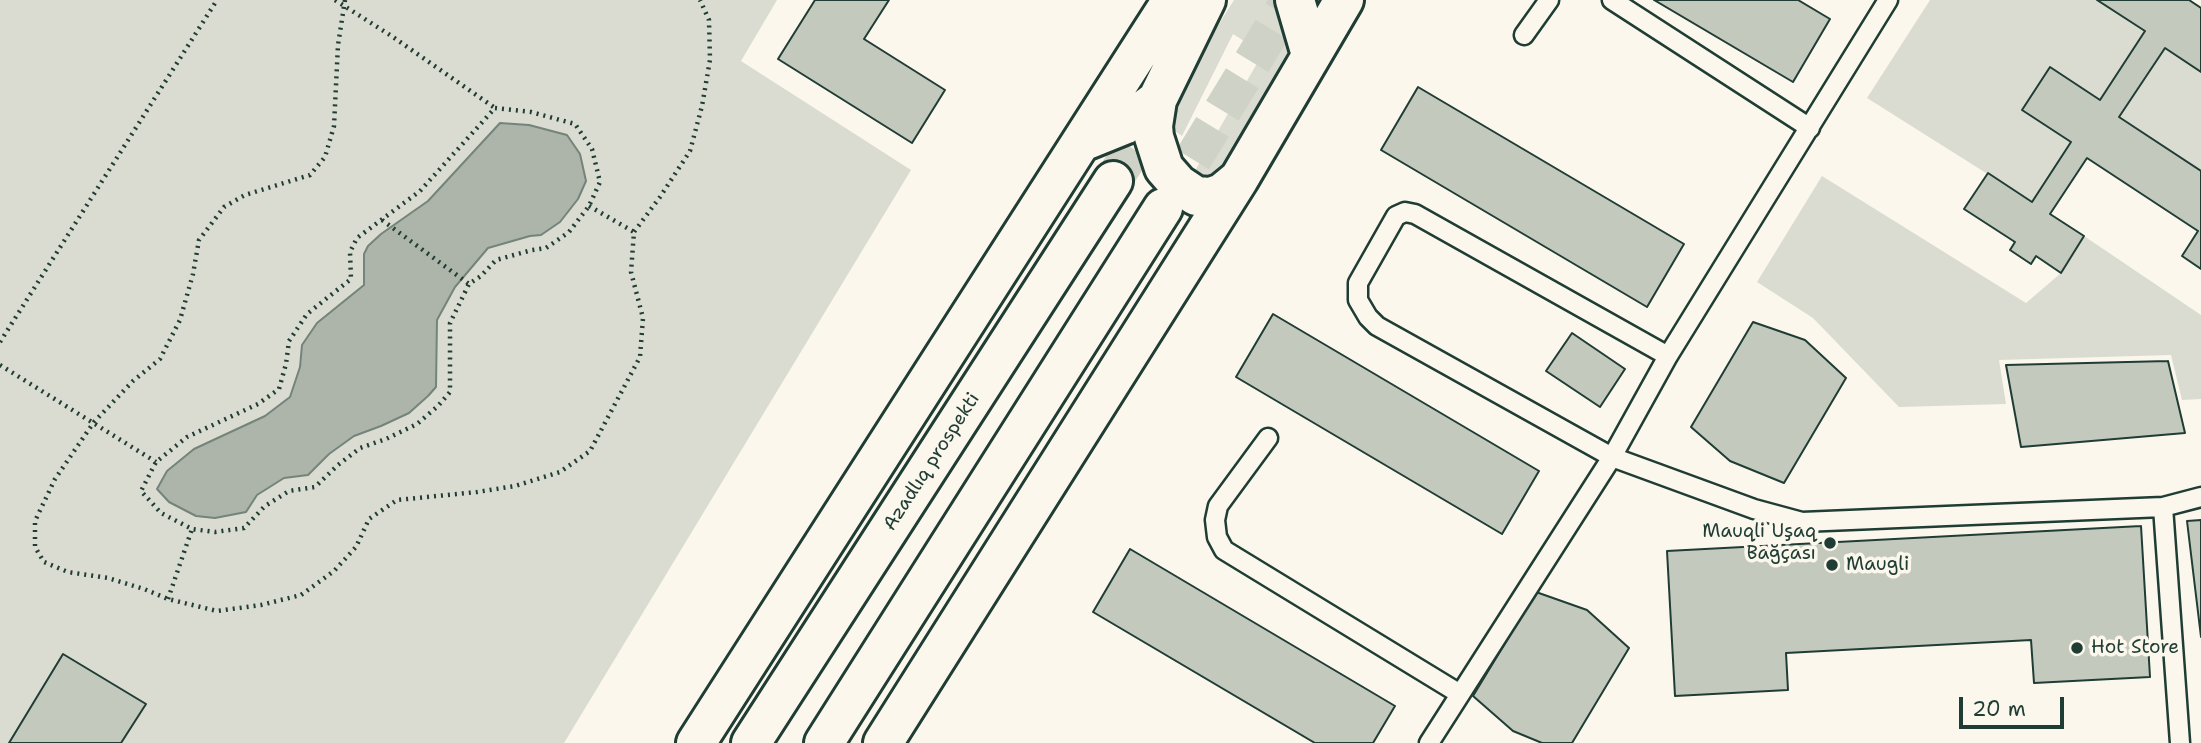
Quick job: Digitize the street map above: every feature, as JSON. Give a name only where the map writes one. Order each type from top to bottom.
[{"type":"main road","points":[[696,743],[1172,0]]},
{"type":"main road","points":[[1206,0],[1157,100],[1154,137],[1164,167],[1178,184],[1196,196],[1210,197],[1222,193],[1239,179]]},
{"type":"main road","points":[[1295,0],[1311,55]]},
{"type":"main road","points":[[883,743],[1239,179],[1344,0]]},
{"type":"main road","points":[[1082,142],[1124,125],[1157,100]]},
{"type":"main road","name":"Azadlıq prospekti","points":[[751,743],[1113,181]]},
{"type":"main road","points":[[824,743],[1163,208]]},
{"type":"lane","points":[[1524,35],[1549,0]]},
{"type":"lane","points":[[1612,0],[1810,128]]},
{"type":"lane","points":[[1429,743],[1612,457],[1668,356],[1888,0]]},
{"type":"lane","points":[[1668,356],[1415,214],[1405,212],[1396,216],[1358,283],[1358,300],[1367,317],[1377,326],[1612,457],[1754,509],[1802,522],[2163,507],[2201,497]]},
{"type":"lane","points":[[1268,438],[1218,506],[1215,520],[1217,537],[1224,550],[1460,694]]},
{"type":"lane","points":[[2163,507],[2180,743]]},
{"type":"path","points":[[0,342],[217,0]]},
{"type":"path","points":[[335,0],[344,3],[495,108],[531,111],[575,124],[592,149],[600,182],[590,206],[569,232],[546,248],[496,260],[469,284],[450,323],[450,392],[417,424],[360,448],[315,487],[289,491],[265,506],[244,528],[215,532],[192,529],[161,513],[141,491],[156,462],[187,438],[258,404],[279,389],[289,341],[307,314],[351,279],[350,252],[357,237],[420,191],[495,108]]},
{"type":"path","points":[[344,3],[338,45],[334,126],[325,157],[310,175],[245,195],[224,207],[199,240],[180,320],[160,359],[133,381],[94,422],[55,479],[35,521],[35,547],[44,562],[68,572],[108,578],[168,599],[217,611],[261,606],[301,595],[334,571],[356,547],[369,519],[397,500],[515,486],[560,472],[590,451],[640,357],[643,318],[631,272],[634,232],[690,151],[702,106],[710,60],[709,19],[700,0]]},
{"type":"path","points":[[590,206],[634,232]]},
{"type":"path","points":[[382,219],[469,284]]},
{"type":"path","points":[[0,365],[156,462]]},
{"type":"path","points":[[168,599],[192,529]]},
{"type":"shaded area","points":[[0,0],[777,0],[741,61],[911,170],[564,743],[0,743]]},
{"type":"shaded area","points":[[1234,0],[1280,0],[1294,39],[1284,62],[1211,186],[1192,176],[1263,53],[1233,34],[1182,136],[1170,128],[1192,67]]},
{"type":"shaded area","points":[[1930,0],[2097,0],[2145,31],[2100,100],[2050,67],[2023,110],[2071,142],[2032,202],[1867,98]]},
{"type":"shaded area","points":[[2165,48],[2201,72],[2201,171],[2119,117]]},
{"type":"shaded area","points":[[500,123],[529,125],[567,135],[580,154],[586,181],[578,199],[560,222],[541,235],[488,248],[455,287],[437,320],[436,387],[409,413],[354,436],[329,454],[308,475],[284,478],[257,495],[246,512],[215,518],[196,516],[169,502],[157,489],[167,471],[194,449],[265,416],[290,397],[300,367],[302,345],[317,323],[364,285],[364,254],[368,246],[428,201]]},
{"type":"shaded area","points":[[1822,176],[2026,303],[2061,273],[2084,236],[2201,315],[2201,399],[2182,400],[2171,355],[1999,360],[2006,404],[1899,407],[1813,318],[1757,282]]},
{"type":"building","points":[[815,0],[889,0],[864,39],[945,90],[912,143],[778,59]]},
{"type":"building","points":[[1654,0],[1798,0],[1830,19],[1793,82]]},
{"type":"building","points":[[2097,0],[2189,0],[2201,8],[2201,72],[2165,48],[2119,117],[2201,171],[2201,269],[2182,256],[2198,231],[2087,158],[2050,214],[2084,236],[2061,273],[2036,256],[2031,264],[2010,250],[2015,242],[1964,209],[1988,173],[2032,202],[2071,142],[2022,110],[2050,67],[2100,100],[2145,31]]},
{"type":"building","points":[[1418,87],[1684,244],[1647,307],[1381,150]]},
{"type":"building","points":[[1273,314],[1539,471],[1502,534],[1236,377]]},
{"type":"building","points":[[1753,322],[1805,340],[1846,378],[1784,483],[1730,461],[1691,427]]},
{"type":"building","points":[[1572,333],[1625,369],[1600,407],[1546,371]]},
{"type":"building","points":[[2168,361],[2185,433],[2021,447],[2006,365]]},
{"type":"building","points":[[2201,520],[2201,637],[2187,521]]},
{"type":"building","points":[[2141,526],[2150,677],[2034,683],[2031,640],[1786,653],[1788,690],[1675,696],[1667,551]]},
{"type":"building","points":[[1130,549],[1395,706],[1373,743],[1315,743],[1093,612]]},
{"type":"building","points":[[1536,592],[1587,610],[1629,648],[1572,743],[1542,743],[1513,731],[1473,696]]},
{"type":"building","points":[[63,654],[146,704],[121,743],[9,743]]},
{"type":"tunnel","points":[[1163,208],[1290,0]]},
{"type":"tunnel","points":[[1113,181],[1164,99]]},
{"type":"place","name":"Mauqli Uşaq Bağçası","points":[[1830,543]]},
{"type":"place","name":"Maugli","points":[[1832,565]]},
{"type":"place","name":"Hot Store","points":[[2077,648]]}]
